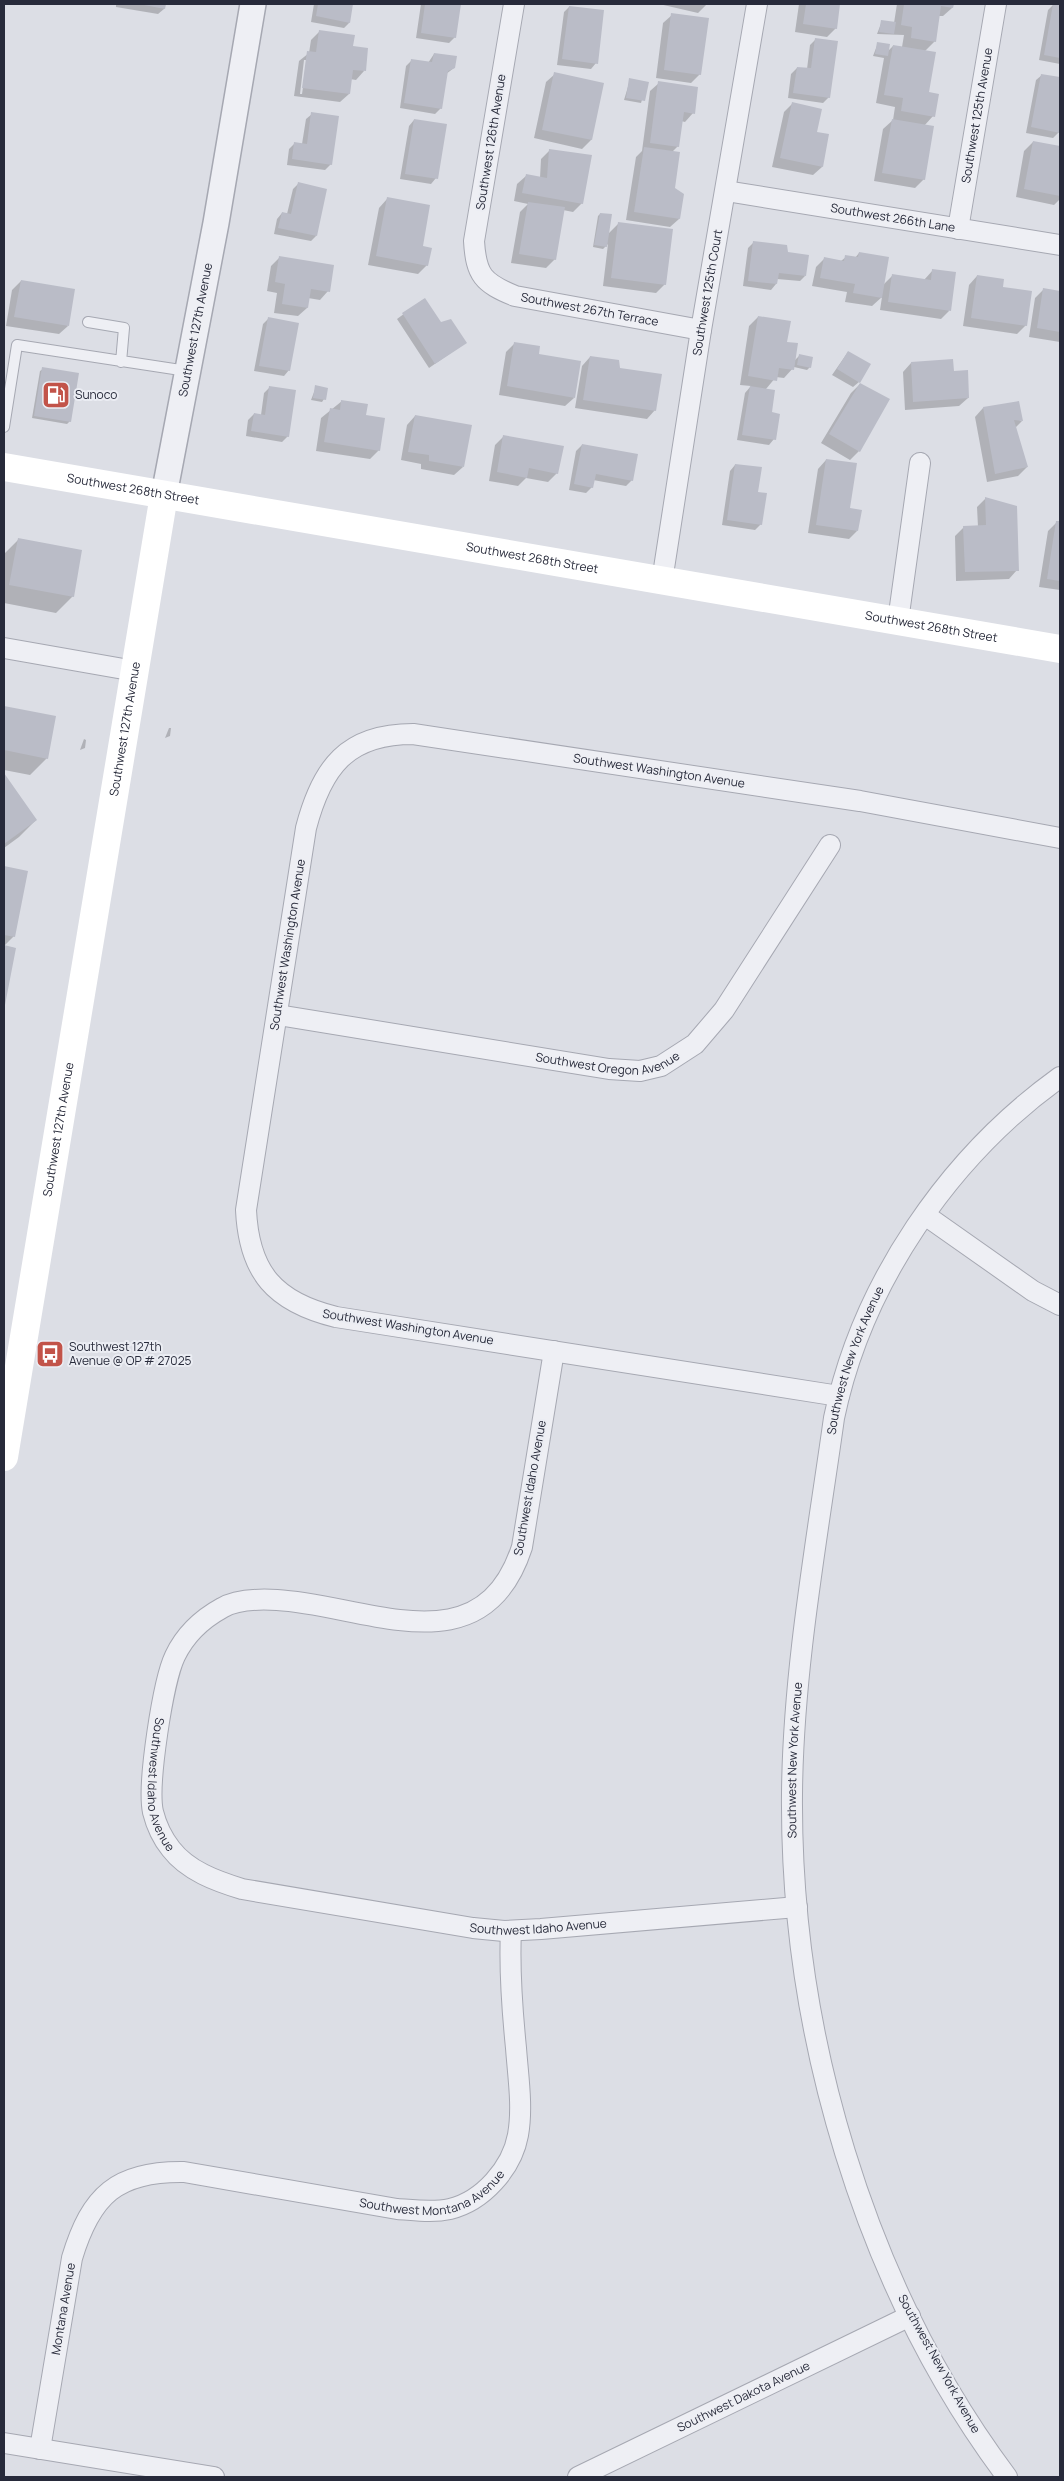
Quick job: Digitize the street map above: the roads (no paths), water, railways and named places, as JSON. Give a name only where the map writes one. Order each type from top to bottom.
[{"type":"main road","name":"Southwest 268th Street","points":[[4,467],[1060,649]]},
{"type":"main road","name":"Southwest 127th Avenue","points":[[4,1456],[7,1409],[164,495]]},
{"type":"street","name":"Southwest 127th Avenue","points":[[164,495],[216,223],[253,4]]},
{"type":"street","name":"Southwest 126th Avenue","points":[[484,279],[475,263],[474,241],[514,4]]},
{"type":"street","name":"Southwest 125th Court","points":[[662,581],[701,330],[757,4]]},
{"type":"street","name":"Southwest 125th Avenue","points":[[958,228],[996,4]]},
{"type":"street","name":"Southwest 266th Lane","points":[[726,192],[1060,245]]},
{"type":"street","name":"Southwest 267th Terrace","points":[[484,279],[496,288],[515,296],[701,330]]},
{"type":"street","points":[[898,621],[920,463]]},
{"type":"street","points":[[4,648],[135,671]]},
{"type":"street","name":"Southwest Washington Avenue","points":[[839,1396],[316,1312],[280,1291],[264,1276],[253,1257],[247,1235],[246,1210],[306,828],[316,796],[322,781],[336,763],[354,747],[370,739],[390,734],[413,734],[860,801],[1060,838]]},
{"type":"street","name":"Southwest Oregon Avenue","points":[[278,1015],[609,1069],[640,1071],[661,1066],[682,1055],[710,1029],[830,845]]},
{"type":"street","name":"Southwest New York Avenue","points":[[1007,2477],[967,2419],[910,2316],[864,2207],[841,2138],[823,2072],[813,2020],[797,1907],[792,1793],[799,1692],[815,1552],[839,1396],[864,1324],[903,1248],[924,1215],[968,1160],[1006,1121],[1060,1077]]},
{"type":"street","points":[[924,1215],[1033,1291],[1060,1306]]},
{"type":"street","name":"Southwest Idaho Avenue","points":[[554,1351],[522,1547],[516,1565],[504,1584],[487,1603],[465,1617],[438,1623],[406,1621],[289,1601],[263,1600],[224,1606],[206,1618],[188,1635],[175,1656],[163,1702],[151,1790],[153,1811],[161,1833],[171,1850],[194,1870],[217,1882],[242,1889],[473,1928],[511,1931],[797,1907]]},
{"type":"street","name":"Southwest Montana Avenue","points":[[120,2184],[162,2172],[184,2172],[397,2209],[430,2212],[450,2209],[476,2198],[498,2177],[512,2155],[518,2134],[519,2081],[510,1985],[511,1931]]},
{"type":"street","name":"Montana Avenue","points":[[40,2449],[72,2258],[81,2229],[92,2208],[105,2194],[120,2184]]},
{"type":"street","name":"Southwest Dakota Avenue","points":[[578,2477],[910,2316]]},
{"type":"street","points":[[4,2443],[214,2477]]},
{"type":"lane","points":[[88,322],[124,328],[121,362]]},
{"type":"lane","points":[[4,427],[16,345],[188,371]]},
{"type":"place","name":"Sunoco","points":[[56,395]]},
{"type":"place","name":"Southwest 127th Avenue @ OP # 27025","points":[[50,1354]]}]
